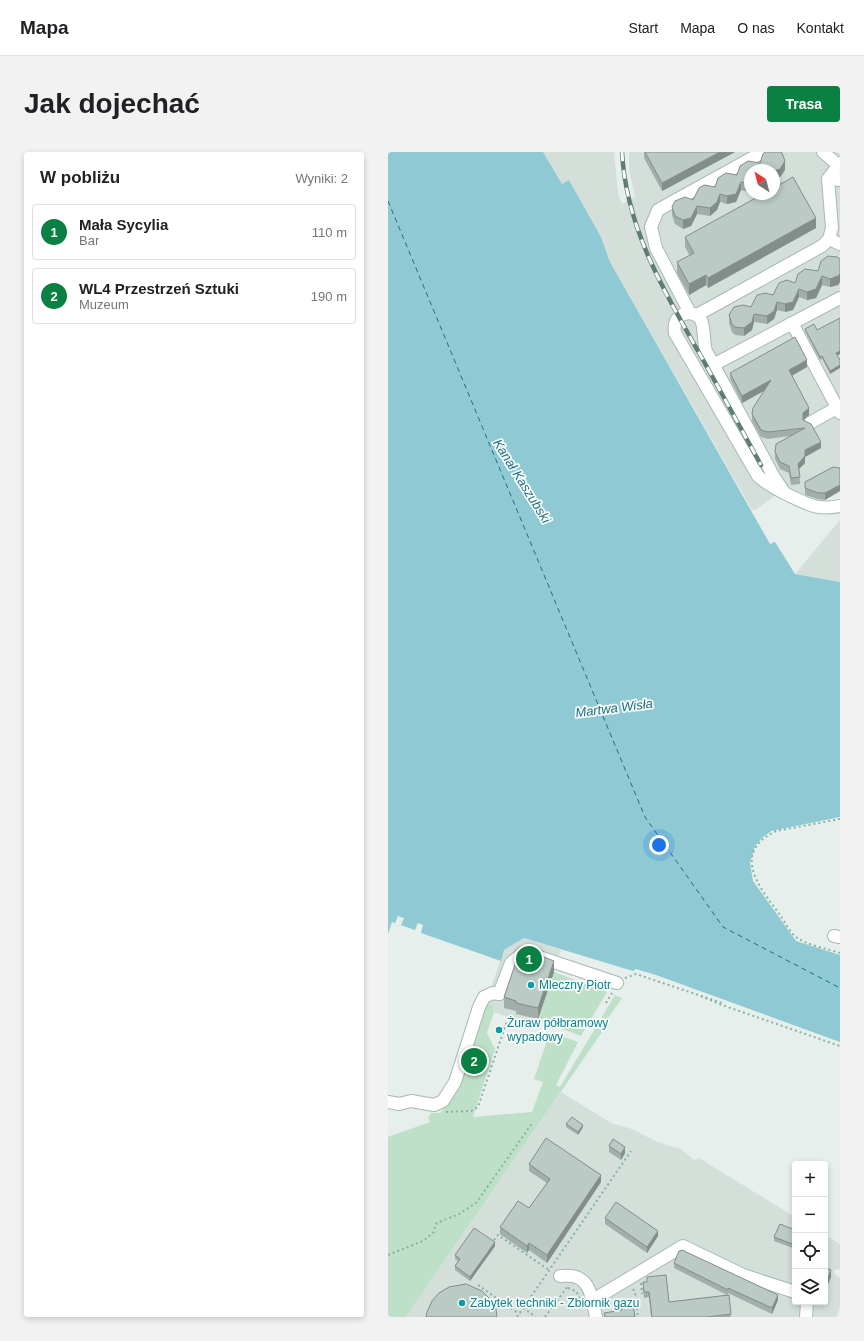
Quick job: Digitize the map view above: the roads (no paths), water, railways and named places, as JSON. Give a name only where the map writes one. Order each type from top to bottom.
[{"type":"lane","points":[[763,152],[658,210],[651,227],[656,248],[694,314],[702,321],[703,340],[706,351],[713,365],[774,477],[784,492]]},
{"type":"lane","points":[[823,152],[839,164],[834,179],[832,228],[834,242],[822,246],[694,314],[675,319],[673,325],[675,333],[752,466],[769,486],[784,492],[806,505],[826,508],[840,506]]},
{"type":"lane","points":[[713,365],[840,298]]},
{"type":"lane","points":[[792,323],[839,409],[810,423]]},
{"type":"lane","points":[[388,1102],[399,1104],[411,1101],[434,1105],[443,1101],[455,1082],[479,1007],[484,997],[493,993],[499,994],[511,962],[524,952],[614,988]]},
{"type":"lane","points":[[587,1302],[683,1246],[743,1274],[792,1291]]},
{"type":"lane","points":[[554,1273],[575,1277],[587,1286],[587,1302],[596,1317]]},
{"type":"lane","points":[[806,1317],[807,1305]]},
{"type":"water","points":[[388,152],[543,152],[562,184],[569,180],[601,237],[610,262],[770,544],[775,542],[795,574],[840,582],[840,817],[771,831],[755,846],[750,863],[753,881],[796,941],[840,955],[840,1042],[656,975],[636,969],[633,971],[524,938],[504,950],[501,961],[421,933],[423,925],[418,923],[415,930],[401,925],[404,918],[398,916],[395,923],[392,922],[388,934]]},
{"type":"railway","points":[[622,152],[630,205],[648,256],[659,280],[761,465]]},
{"type":"place","name":"Mała Sycylia","points":[[529,959]]},
{"type":"place","name":"Mleczny Piotr","points":[[531,985]]},
{"type":"place","name":"Żuraw półbramowy wypadowy","points":[[499,1030]]},
{"type":"place","name":"WL4 Przestrzeń Sztuki","points":[[474,1061]]},
{"type":"place","name":"Zabytek techniki - Zbiornik gazu","points":[[462,1303]]},
{"type":"water label","name":"Kanał Kaszubski","points":[[522,481]]},
{"type":"water label","name":"Martwa Wisła","points":[[614,708]]}]
